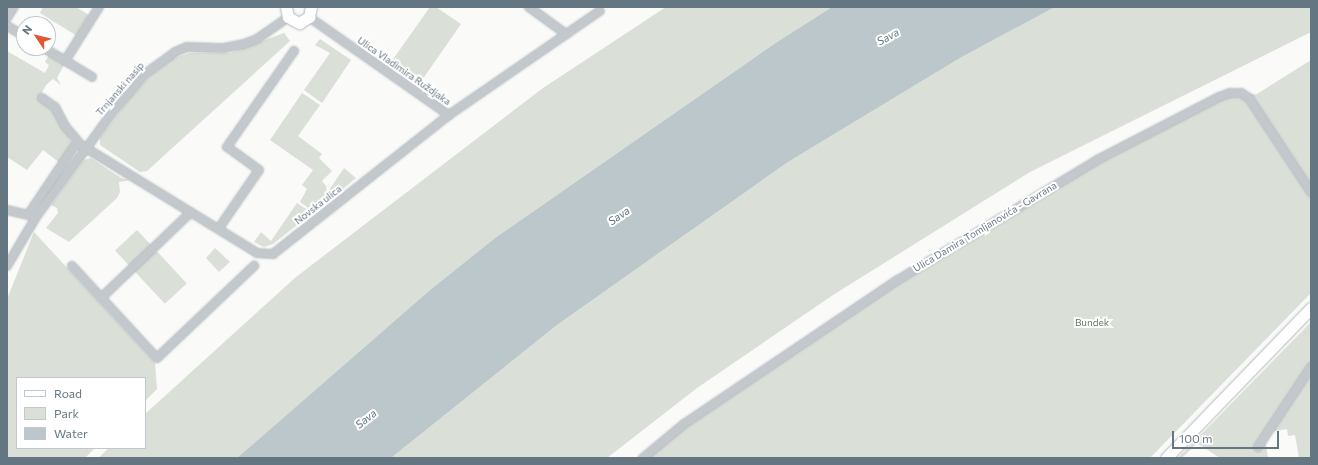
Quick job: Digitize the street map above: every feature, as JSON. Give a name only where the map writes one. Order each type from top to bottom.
[{"type":"street","points":[[7,18],[14,7]]},
{"type":"street","points":[[66,61],[99,7]]},
{"type":"street","points":[[529,7],[566,34]]},
{"type":"street","name":"Ulica Vladimira Ruždjaka","points":[[310,12],[449,115],[600,11]]},
{"type":"street","points":[[287,12],[298,23],[310,12]]},
{"type":"street","name":"Trnjanski nasip","points":[[32,216],[129,91],[161,59],[187,47],[224,48],[244,44],[257,39],[287,12]]},
{"type":"street","points":[[7,26],[16,31]]},
{"type":"street","points":[[219,228],[259,170],[227,147],[294,51]]},
{"type":"street","points":[[56,55],[92,77]]},
{"type":"street","name":"Ulica Damira Tomljanovića - Gavrana","points":[[644,458],[684,424],[896,281],[1097,160],[1219,97],[1230,93],[1241,93],[1249,98],[1311,192]]},
{"type":"street","points":[[42,98],[55,107],[77,142],[86,148]]},
{"type":"street","name":"Novska ulica","points":[[86,148],[219,228],[257,253],[273,254],[449,115]]},
{"type":"street","name":"Trnjanski nasip","points":[[7,266],[32,216],[77,142]]},
{"type":"street","points":[[7,210],[32,216]]},
{"type":"street","points":[[101,298],[191,212]]},
{"type":"street","points":[[72,266],[157,358],[254,266]]},
{"type":"street","points":[[1166,458],[1311,308]]},
{"type":"street","points":[[1258,447],[1311,367]]},
{"type":"green space","points":[[43,7],[76,7],[89,15],[77,36],[56,23],[56,16],[45,16],[40,13]]},
{"type":"green space","points":[[430,7],[436,7],[461,24],[420,83],[391,62]]},
{"type":"green space","points":[[666,7],[832,7],[774,44],[495,238],[430,290],[237,458],[98,458],[108,449],[146,449],[146,413],[296,277],[543,88]]},
{"type":"green space","points":[[1055,7],[1311,7],[1311,32],[1030,172],[833,295],[697,388],[607,458],[391,458],[557,325],[788,162],[960,58]]},
{"type":"green space","points":[[284,33],[290,41],[147,171],[140,172],[100,145],[100,138],[131,97],[151,75],[172,59],[189,53],[230,53]]},
{"type":"green space","points":[[320,39],[351,60],[322,103],[304,90],[330,53],[315,45]]},
{"type":"green space","points":[[7,51],[45,73],[49,65],[45,62],[48,56],[50,56],[64,65],[57,78],[61,85],[53,79],[46,85],[39,98],[51,107],[71,142],[60,163],[43,150],[27,170],[7,157]]},
{"type":"green space","name":"Bundek","points":[[1311,60],[1311,293],[1150,458],[647,458],[678,431],[842,318],[1099,161],[1230,96],[1257,94]]},
{"type":"green space","points":[[302,93],[320,105],[298,136],[322,154],[319,158],[332,171],[322,181],[326,186],[328,200],[314,212],[300,202],[307,189],[302,185],[313,170],[270,140]]},
{"type":"green space","points":[[91,158],[121,178],[130,180],[119,182],[120,192],[117,198],[69,242],[46,228],[58,213],[57,208],[51,205],[84,160]]},
{"type":"green space","points":[[344,168],[356,178],[332,198],[329,190]]},
{"type":"green space","points":[[297,203],[312,213],[273,244],[264,247],[254,242],[261,232],[271,241]]},
{"type":"green space","points":[[137,230],[187,283],[165,304],[115,250]]},
{"type":"green space","points":[[34,232],[155,363],[157,389],[146,400],[146,377],[16,377],[16,449],[94,449],[85,458],[7,458],[7,299]]},
{"type":"green space","points":[[215,248],[230,262],[219,272],[206,258]]},
{"type":"green space","points":[[1311,322],[1311,458],[1299,458],[1295,435],[1288,436],[1287,429],[1264,433],[1268,458],[1220,458],[1197,443],[1182,458],[1178,458]]},
{"type":"water","name":"Sava","points":[[832,7],[1055,7],[960,58],[788,162],[557,325],[391,458],[237,458],[430,290],[495,238],[774,44]]}]
